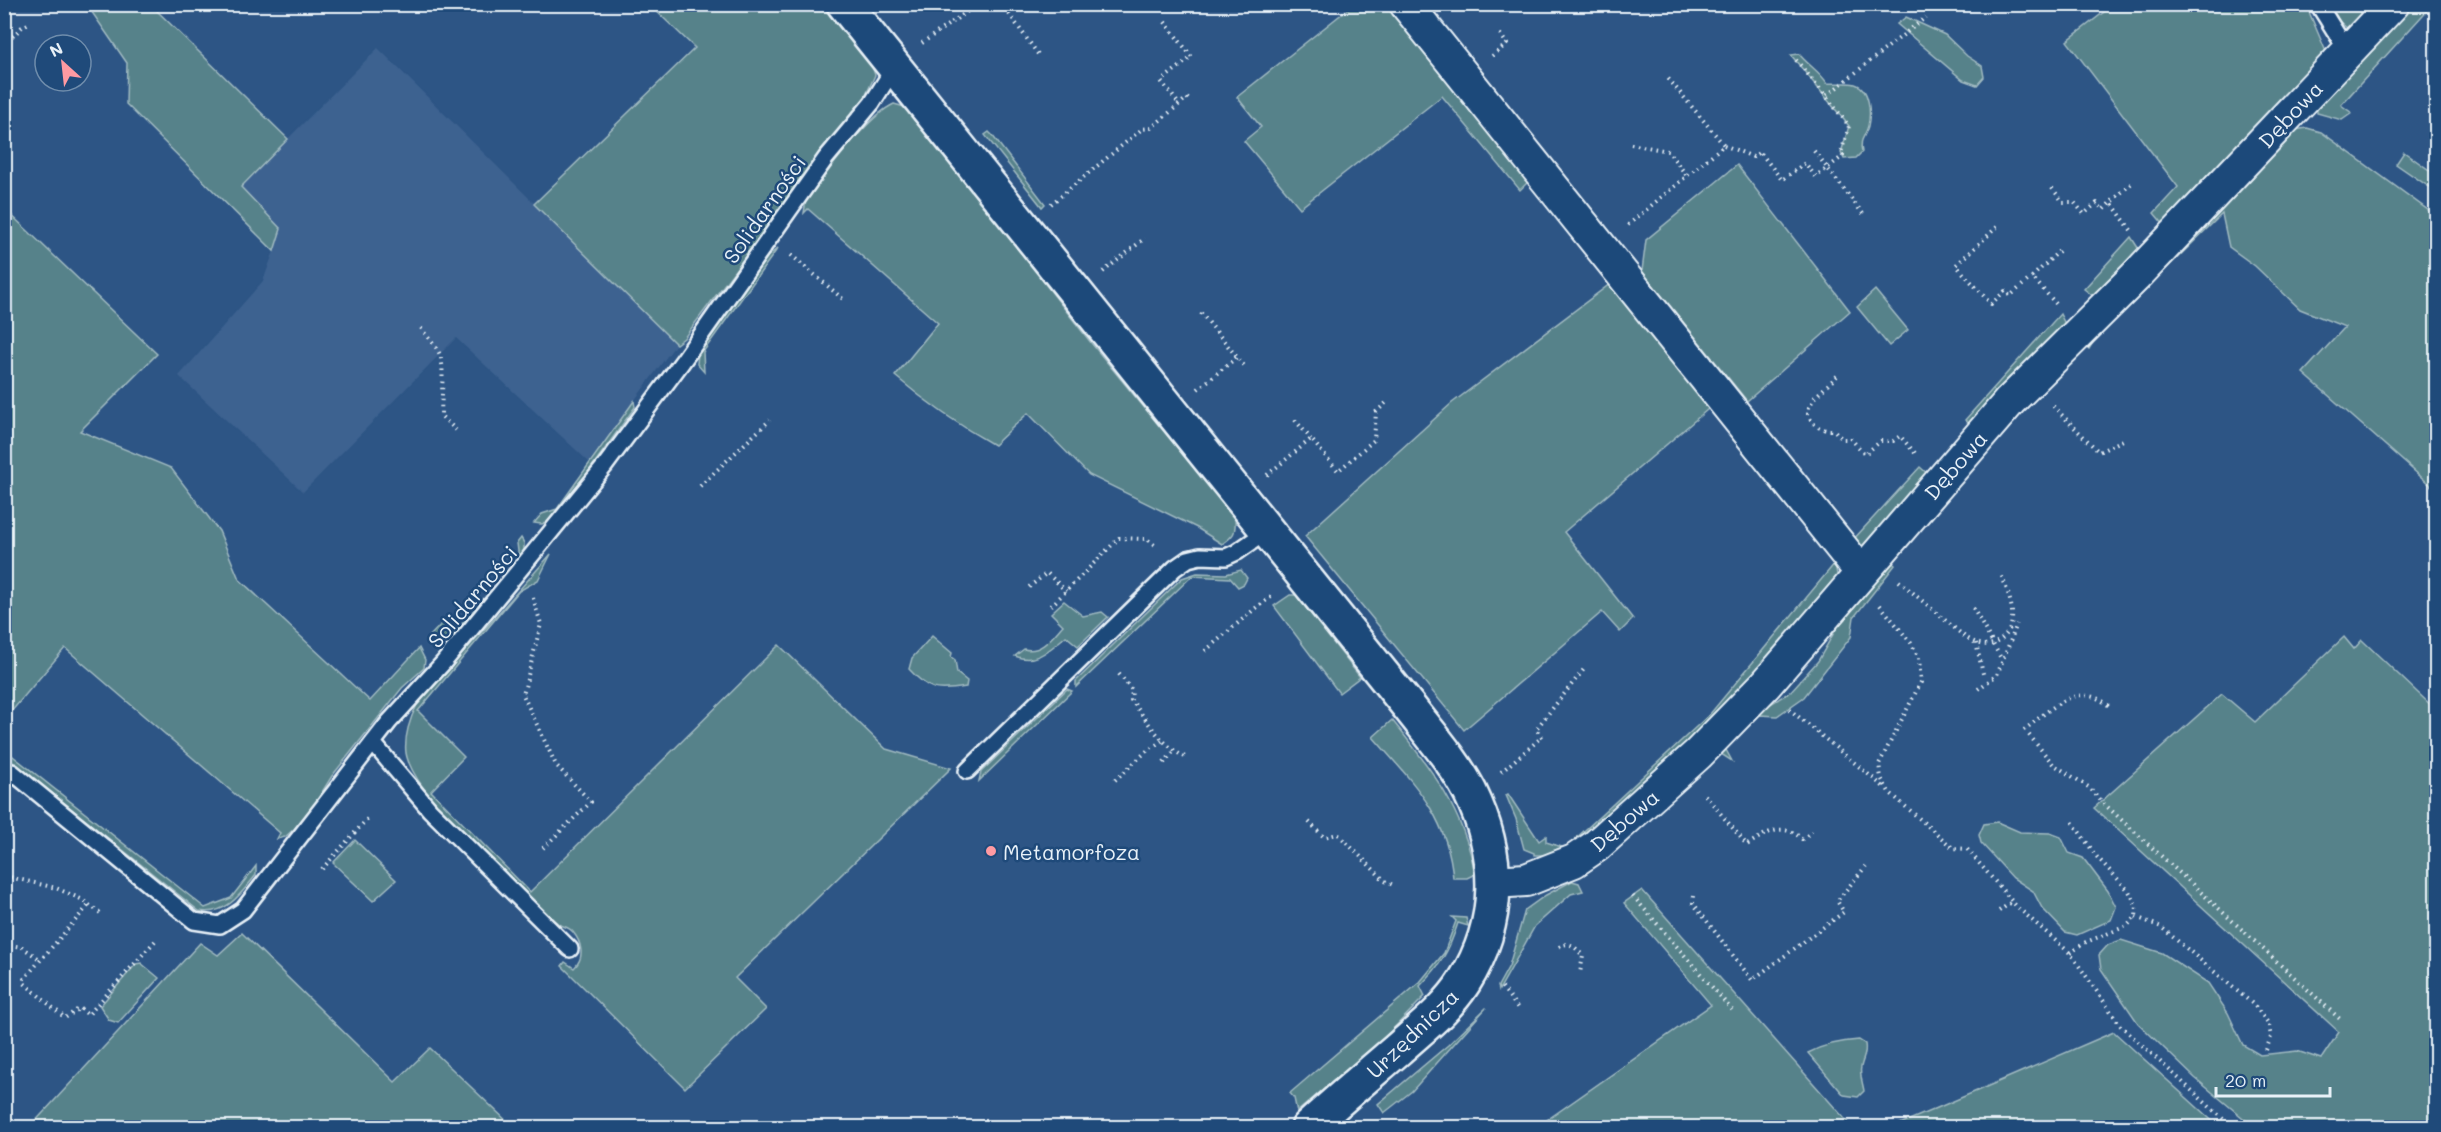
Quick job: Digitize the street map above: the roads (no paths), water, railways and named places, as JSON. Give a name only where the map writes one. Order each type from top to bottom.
[{"type":"street","name":"Urzędnicza","points":[[844,4],[1448,758],[1482,819],[1490,848],[1493,882],[1492,914],[1480,952],[1463,984],[1437,1015],[1308,1128]]},
{"type":"street","points":[[1406,4],[1861,572]]},
{"type":"street","name":"Dębowa","points":[[1493,882],[1526,880],[1574,861],[1596,846],[1706,746],[1766,684],[2010,401],[2135,277],[2393,4]]},
{"type":"lane","points":[[2318,4],[2348,52]]},
{"type":"lane","name":"Solidarności","points":[[12,772],[194,921],[220,925],[243,910],[373,743],[443,663],[604,467],[682,362],[820,166],[872,103],[894,68]]},
{"type":"lane","points":[[967,771],[1175,568],[1188,559],[1200,556],[1226,557],[1267,531]]},
{"type":"lane","points":[[373,743],[430,810],[570,949]]},
{"type":"place","name":"Metamorfoza","points":[[991,851]]}]
